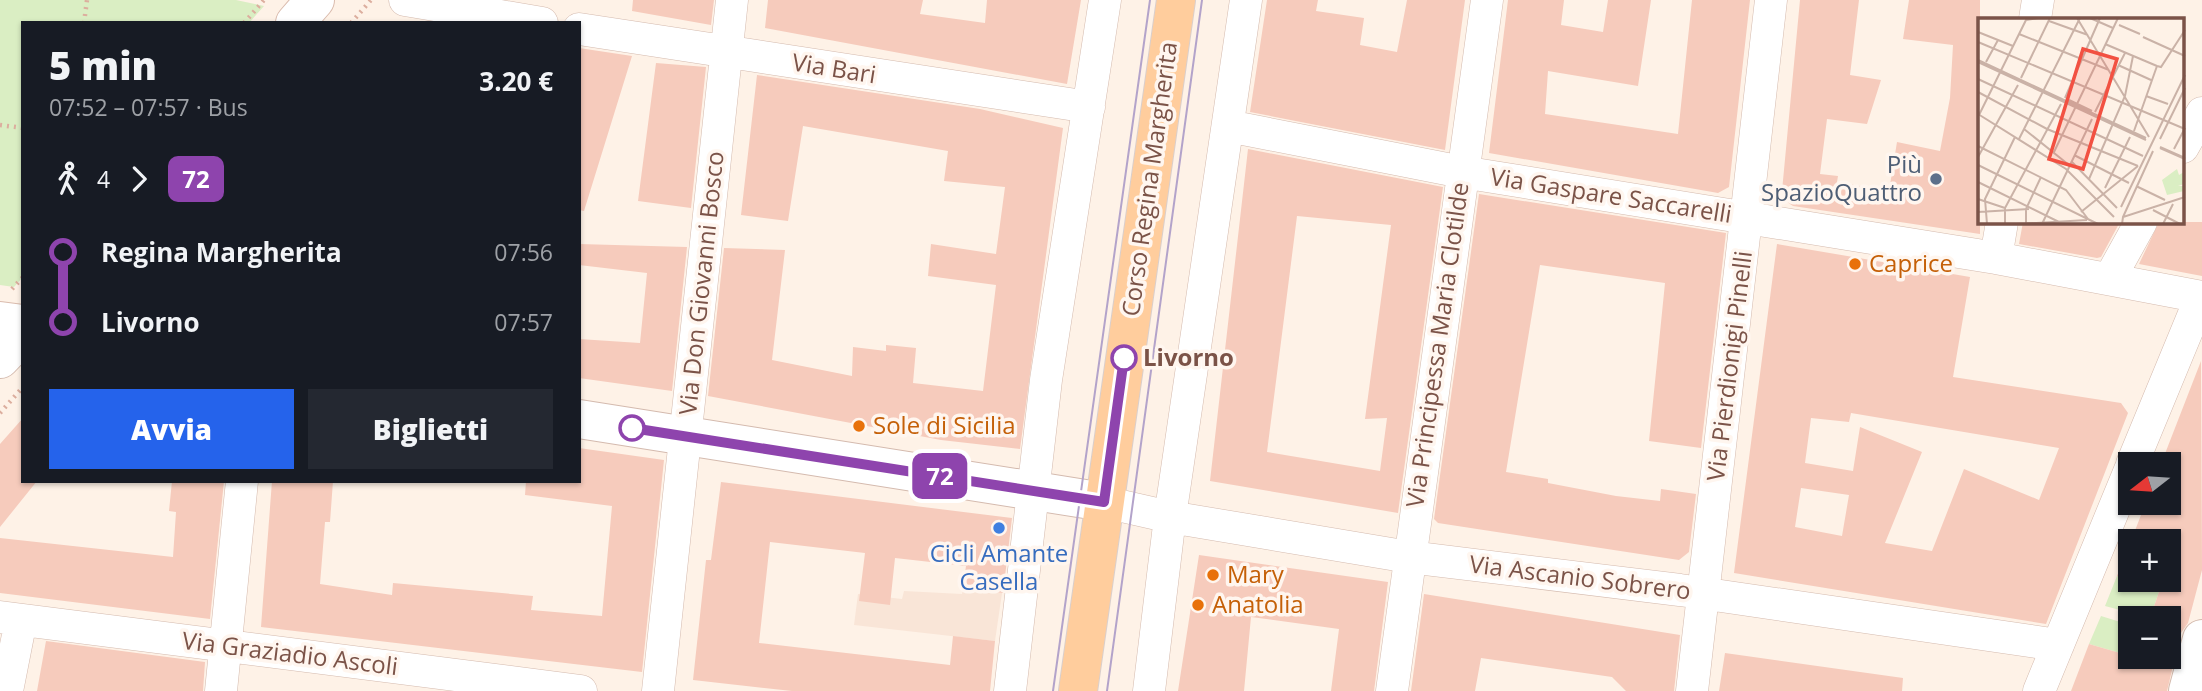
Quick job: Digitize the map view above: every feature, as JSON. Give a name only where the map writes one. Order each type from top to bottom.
[{"type":"main road","name":"Corso Regina Margherita","points":[[1078,691],[1176,0]]},
{"type":"street","points":[[297,21],[315,0]]},
{"type":"street","points":[[405,0],[530,21]]},
{"type":"street","name":"Via Don Giovanni Bosco","points":[[658,691],[732,0]]},
{"type":"street","points":[[1010,691],[1032,490],[1105,0]]},
{"type":"street","points":[[1149,691],[1170,517],[1246,0]]},
{"type":"street","name":"Via Principessa Maria Clotilde","points":[[1392,691],[1487,0]]},
{"type":"street","name":"Via Pierdionigi Pinelli","points":[[1692,691],[1771,0]]},
{"type":"street","points":[[2035,18],[2038,0]]},
{"type":"street","name":"Via Bari","points":[[581,29],[1089,107]]},
{"type":"street","points":[[2184,145],[2202,113]]},
{"type":"street","name":"Via Gaspare Saccarelli","points":[[1228,126],[1462,172],[1996,258],[2201,297]]},
{"type":"street","points":[[1996,258],[2002,224]]},
{"type":"street","points":[[2109,278],[2140,224]]},
{"type":"street","points":[[2137,452],[2201,297]]},
{"type":"street","points":[[0,321],[21,324]]},
{"type":"street","points":[[0,359],[21,337]]},
{"type":"street","points":[[581,419],[1104,502]]},
{"type":"street","points":[[221,691],[242,483]]},
{"type":"street","points":[[2039,691],[2118,499]]},
{"type":"street","name":"Via Ascanio Sobrero","points":[[1104,502],[1170,517],[1409,557],[1704,593],[2058,645]]},
{"type":"street","points":[[7,691],[10,619]]},
{"type":"street","name":"Via Graziadio Ascoli","points":[[10,619],[581,691]]},
{"type":"street","points":[[2188,691],[2202,639]]},
{"type":"path","points":[[84,21],[87,0]]},
{"type":"path","points":[[246,21],[264,0]]},
{"type":"path","points":[[353,21],[371,0]]},
{"type":"path","points":[[0,125],[21,128]]},
{"type":"path","points":[[0,413],[21,389]]},
{"type":"shaded area","points":[[963,589],[1002,593],[995,641],[854,625],[858,594],[902,599],[904,591],[962,594]]},
{"type":"green space","points":[[0,0],[236,0],[264,6],[251,21],[21,21],[21,279],[14,287],[0,285]]},
{"type":"green space","points":[[2117,576],[2118,592],[2159,592],[2154,606],[2118,606],[2118,609],[2105,606]]},
{"type":"green space","points":[[2101,616],[2118,621],[2118,652],[2089,644]]},
{"type":"building","points":[[633,0],[714,0],[711,25],[632,11]]},
{"type":"building","points":[[768,0],[923,0],[920,14],[985,23],[987,0],[1081,0],[1067,84],[765,28]]},
{"type":"building","points":[[1267,0],[1318,0],[1316,11],[1364,18],[1360,45],[1397,52],[1407,0],[1465,0],[1445,150],[1250,112]]},
{"type":"building","points":[[1508,0],[1564,0],[1561,25],[1603,32],[1608,0],[1651,0],[1638,86],[1548,71],[1545,114],[1678,134],[1692,0],[1750,0],[1729,187],[1718,193],[1489,153]]},
{"type":"building","points":[[1800,0],[1859,0],[1850,75],[1881,80],[1867,124],[1827,119],[1820,174],[1838,176],[1837,182],[1889,191],[1897,142],[1940,151],[1950,98],[1953,45],[1903,39],[1909,0],[1980,0],[1980,234],[1793,206],[1787,202],[1782,191]]},
{"type":"building","points":[[581,48],[632,56],[584,211],[581,210]]},
{"type":"building","points":[[656,63],[706,67],[691,208],[638,201]]},
{"type":"building","points":[[757,75],[980,109],[1063,128],[1020,449],[941,440],[708,396],[724,248],[785,250],[772,360],[852,376],[853,347],[886,351],[886,345],[916,348],[913,383],[983,391],[996,285],[928,276],[931,244],[996,254],[1005,187],[944,181],[948,151],[803,126],[788,221],[741,215]]},
{"type":"building","points":[[1248,149],[1443,187],[1398,513],[1210,481]],"holes":[[[1297,216],[1391,225],[1365,419],[1387,418],[1380,471],[1267,452]]]},
{"type":"building","points":[[1479,194],[1726,233],[1701,448],[1649,441],[1665,283],[1540,265],[1506,472],[1548,479],[1548,483],[1616,496],[1660,501],[1661,489],[1696,494],[1689,552],[1679,560],[1438,523],[1434,519]]},
{"type":"building","points":[[2202,222],[2202,276],[2139,264],[2158,224]]},
{"type":"building","points":[[2023,224],[2119,224],[2101,257],[2097,258],[2019,244]]},
{"type":"building","points":[[581,244],[687,247],[672,391],[581,378],[581,339],[640,343],[647,273],[581,265]]},
{"type":"building","points":[[1777,244],[1970,277],[1953,377],[2121,403],[2128,413],[2046,624],[1734,573]],"holes":[[[1851,413],[2059,448],[2039,500],[1964,469],[1932,551],[1885,543],[1922,452],[1860,427],[1853,471],[1805,463],[1811,418],[1849,422]],[[1801,488],[1849,495],[1842,536],[1795,527]]]},
{"type":"building","points":[[2201,361],[2202,570],[2188,623],[2181,633],[2181,606],[2154,606],[2159,592],[2181,592],[2181,529],[2136,529],[2141,515],[2181,515],[2181,452],[2166,452]]},
{"type":"building","points":[[21,420],[21,483],[35,483],[0,527],[0,444]]},
{"type":"building","points":[[581,448],[664,460],[642,672],[261,627],[272,483],[333,483],[330,522],[325,522],[320,584],[392,595],[393,583],[533,596],[531,610],[602,616],[612,506],[525,495],[526,483],[581,483]]},
{"type":"building","points":[[721,482],[1012,518],[1003,593],[963,589],[966,566],[895,558],[890,605],[859,601],[865,553],[770,542],[759,643],[950,665],[953,636],[995,641],[990,691],[792,691],[693,680],[706,560],[711,560]]},
{"type":"building","points":[[172,483],[224,483],[210,619],[0,593],[0,538],[173,557],[176,512],[169,511]]},
{"type":"building","points":[[1199,555],[1388,582],[1374,691],[1331,691],[1339,629],[1251,617],[1244,691],[1178,691]]},
{"type":"building","points":[[1424,594],[1680,635],[1674,691],[1626,691],[1612,677],[1481,658],[1475,691],[1411,691]]},
{"type":"building","points":[[46,641],[205,662],[203,691],[37,691]]},
{"type":"building","points":[[2089,644],[2118,652],[2118,669],[2172,669],[2167,691],[2071,691]]},
{"type":"building","points":[[1725,653],[1903,678],[1902,691],[1719,691]]},
{"type":"tram line","points":[[1053,691],[1150,0]]},
{"type":"tram line","points":[[1107,691],[1202,0]]},
{"type":"bus line","name":"72","points":[[632,428],[1104,502],[1124,358]]},
{"type":"place","name":"Più SpazioQuattro","points":[[1936,179]]},
{"type":"place","name":"Caprice","points":[[1855,264]]},
{"type":"place","name":"Livorno","points":[[1124,358]]},
{"type":"place","name":"Sole di Sicilia","points":[[859,426]]},
{"type":"place","name":"Cicli Amante Casella","points":[[999,528]]},
{"type":"place","name":"Mary","points":[[1213,575]]},
{"type":"place","name":"Anatolia","points":[[1198,605]]}]
